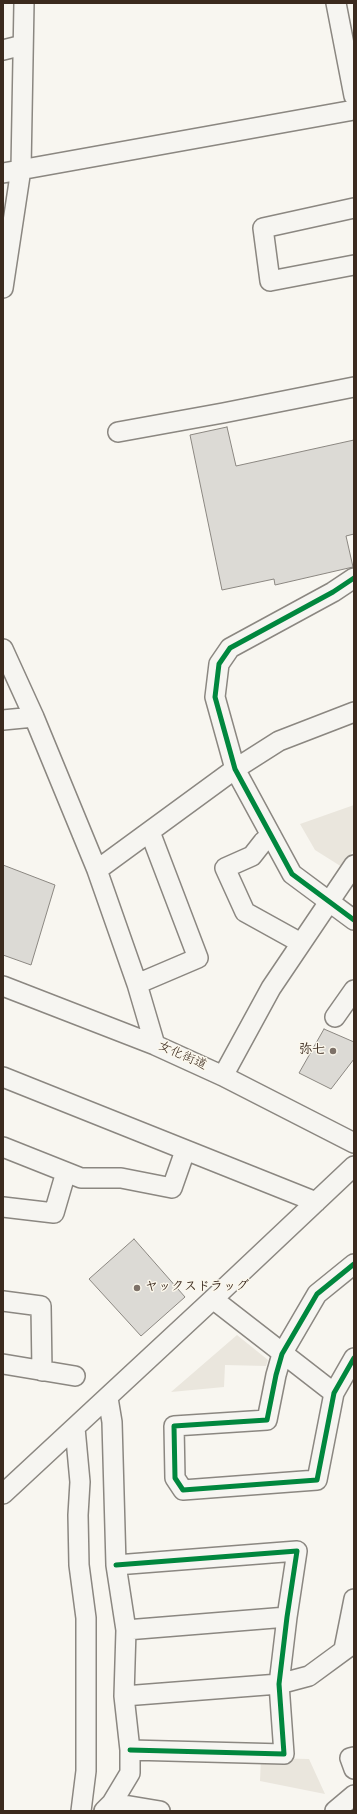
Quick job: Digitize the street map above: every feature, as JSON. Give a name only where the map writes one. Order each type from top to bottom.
[{"type":"street","points":[[3,288],[23,46],[24,3]]},
{"type":"street","points":[[336,3],[354,96]]},
{"type":"street","points":[[3,50],[23,46]]},
{"type":"street","points":[[12,171],[354,110]]},
{"type":"street","points":[[354,208],[263,228],[270,281],[354,265]]},
{"type":"street","points":[[118,432],[223,413],[354,386]]},
{"type":"street","points":[[354,578],[333,592],[230,648],[219,664],[215,697],[235,769],[292,874],[354,920]]},
{"type":"street","points":[[3,649],[34,717],[97,870],[137,984],[155,1045]]},
{"type":"street","points":[[97,870],[235,769],[279,741],[354,712]]},
{"type":"street","points":[[3,720],[34,717]]},
{"type":"street","points":[[137,984],[198,958],[150,832]]},
{"type":"street","points":[[271,835],[263,842],[252,856],[225,868],[245,912],[300,943]]},
{"type":"street","points":[[223,1076],[271,988],[354,865]]},
{"type":"street","name":"女化街道","points":[[3,986],[155,1045],[223,1076],[354,1143]]},
{"type":"street","points":[[335,1018],[354,990]]},
{"type":"street","points":[[3,1077],[185,1151],[316,1202]]},
{"type":"street","points":[[3,1147],[81,1178],[121,1178],[172,1188],[185,1151]]},
{"type":"street","points":[[3,1494],[108,1398],[354,1166]]},
{"type":"street","points":[[3,1207],[54,1213],[66,1172]]},
{"type":"street","points":[[354,1264],[317,1294],[282,1354],[267,1420],[174,1426],[176,1478],[183,1490],[316,1480],[334,1393],[354,1358]]},
{"type":"street","points":[[213,1299],[334,1393]]},
{"type":"street","points":[[3,1301],[41,1306],[42,1371]]},
{"type":"street","points":[[3,1364],[75,1376]]},
{"type":"street","points":[[108,1398],[112,1422],[116,1565],[126,1630],[124,1696],[130,1750],[130,1773],[108,1807],[160,1811]]},
{"type":"street","points":[[75,1428],[80,1482],[78,1515],[79,1565],[86,1618],[86,1770],[81,1811]]},
{"type":"street","points":[[116,1565],[298,1551],[287,1617],[279,1684],[284,1754],[130,1750]]},
{"type":"street","points":[[124,1696],[279,1684],[309,1676],[349,1646],[354,1599]]},
{"type":"street","points":[[126,1630],[287,1617]]},
{"type":"street","points":[[354,1757],[350,1758],[354,1769]]},
{"type":"street","points":[[335,1811],[354,1795]]},
{"type":"shaded area","points":[[354,805],[354,849],[342,867],[315,850],[300,824]]},
{"type":"shaded area","points":[[237,1335],[268,1360],[266,1366],[225,1365],[224,1387],[171,1392]]},
{"type":"shaded area","points":[[261,1758],[309,1759],[325,1794],[260,1781]]},
{"type":"building","points":[[227,427],[236,466],[354,440],[354,534],[346,536],[353,567],[275,585],[274,579],[222,590],[190,435]]},
{"type":"building","points":[[3,865],[55,885],[31,965],[3,955]]},
{"type":"building","name":"弥七","points":[[324,1029],[354,1042],[354,1059],[331,1089],[299,1073]]},
{"type":"building","name":"ヤックスドラッグ","points":[[134,1239],[185,1297],[141,1336],[89,1279]]},
{"type":"cycle path","points":[[354,578],[333,592],[230,648],[219,664],[215,697],[235,769],[292,874],[354,920]]},
{"type":"cycle path","points":[[354,1264],[317,1294],[282,1354],[267,1420],[174,1426],[175,1478],[183,1490],[317,1480],[334,1393],[354,1358]]},
{"type":"cycle path","points":[[116,1565],[297,1551],[279,1684],[284,1754],[130,1750]]},
{"type":"place","name":"弥七","points":[[333,1051]]},
{"type":"place","name":"ヤックスドラッグ","points":[[137,1288]]}]
